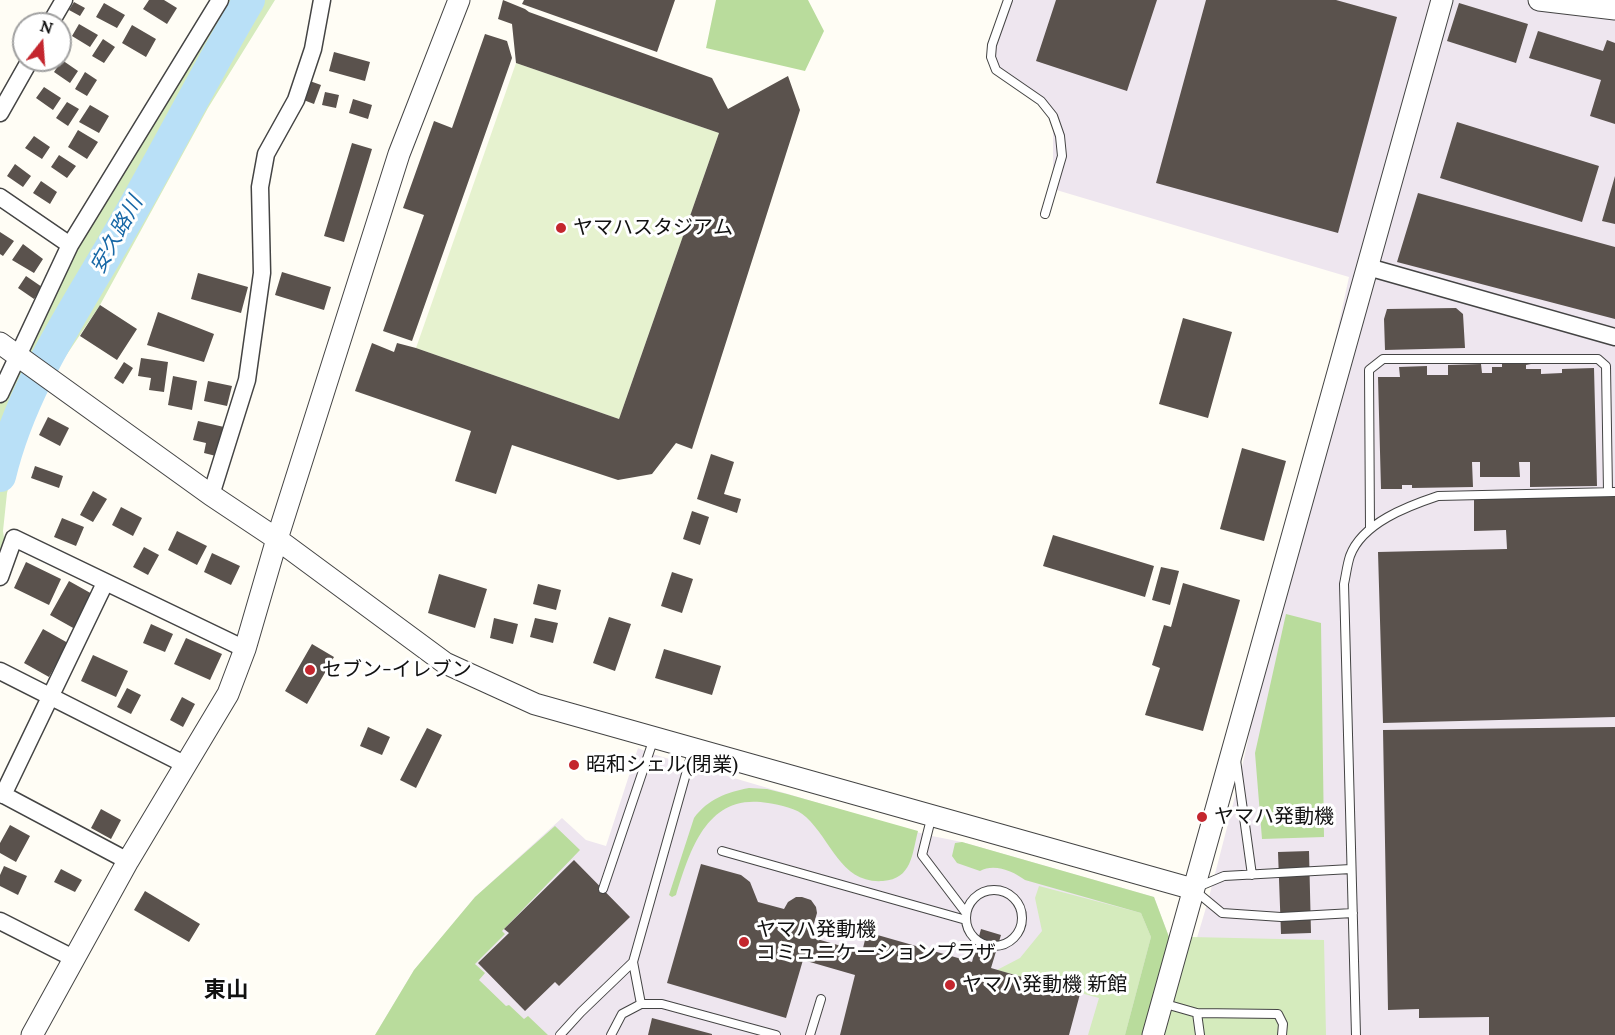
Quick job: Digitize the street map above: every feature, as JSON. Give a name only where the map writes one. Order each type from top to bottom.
[{"type":"street","points":[[0,394],[70,245],[220,0]]},
{"type":"street","points":[[211,495],[247,380],[262,273],[260,187],[266,154],[296,100],[313,49],[322,0]]},
{"type":"street","points":[[32,1035],[128,861],[228,694],[245,649],[277,539],[399,154],[459,0]]},
{"type":"street","points":[[1153,1035],[1442,0]]},
{"type":"street","points":[[1539,0],[1615,9]]},
{"type":"street","points":[[0,113],[23,72]]},
{"type":"street","points":[[0,197],[70,245]]},
{"type":"street","points":[[1368,267],[1615,337]]},
{"type":"street","points":[[0,343],[211,495],[277,539],[445,663],[535,704],[1193,889]]},
{"type":"street","points":[[0,577],[14,538],[245,649]]},
{"type":"street","points":[[105,583],[2,794],[128,861]]},
{"type":"street","points":[[0,671],[186,765]]},
{"type":"street","points":[[0,921],[74,958]]},
{"type":"lane","points":[[1008,0],[992,45],[991,57],[996,70],[1041,101],[1053,116],[1060,136],[1062,156],[1045,214]]},
{"type":"lane","points":[[1356,1035],[1344,584],[1350,555],[1370,528],[1411,506],[1438,496],[1611,492],[1606,366],[1598,359],[1383,359],[1369,370],[1370,528]]},
{"type":"lane","points":[[603,889],[654,737]]},
{"type":"lane","points":[[1234,745],[1252,875]]},
{"type":"lane","points":[[641,1004],[633,962],[693,748]]},
{"type":"lane","points":[[932,815],[922,855],[966,916],[967,927],[975,940],[988,946],[1003,945],[1016,937],[1022,923],[1021,909],[1012,896],[999,890],[984,891],[972,899],[966,916]]},
{"type":"lane","points":[[722,850],[966,916]]},
{"type":"lane","points":[[1351,869],[1224,876],[1193,889],[1222,913],[1281,917],[1353,913]]},
{"type":"lane","points":[[561,1035],[580,1012],[633,962]]},
{"type":"lane","points":[[810,1035],[821,999]]},
{"type":"lane","points":[[1161,1003],[1197,1013],[1278,1014],[1283,1024],[1282,1035]]},
{"type":"lane","points":[[610,1035],[622,1014],[641,1004],[662,1004],[776,1035]]},
{"type":"lane","points":[[1197,1013],[1200,1035]]},
{"type":"shaded area","points":[[1008,0],[1615,0],[1615,1035],[1168,1035],[1208,901],[1239,781],[1349,277],[1053,189],[1053,116],[996,70],[991,50]]},
{"type":"shaded area","points":[[638,748],[927,835],[962,842],[1154,897],[1169,937],[1142,1035],[375,1035],[414,970],[475,897],[562,818],[586,840],[606,846]]},
{"type":"green space","points":[[220,0],[275,0],[208,108],[100,305],[39,396],[21,442],[7,493],[3,531],[7,558],[0,574],[0,394],[28,333]]},
{"type":"green space","points":[[716,0],[808,0],[824,31],[805,71],[706,48]]},
{"type":"green space","points":[[516,63],[719,133],[619,419],[416,348]]},
{"type":"green space","points":[[1286,614],[1321,623],[1324,837],[1262,839],[1255,753]]},
{"type":"green space","points":[[749,788],[767,789],[787,794],[918,831],[909,864],[900,876],[893,879],[869,880],[857,876],[838,859],[815,827],[802,814],[778,805],[747,802],[730,806],[716,815],[704,828],[695,843],[676,895],[672,897],[669,895],[694,818],[699,811],[719,797]]},
{"type":"green space","points":[[555,826],[580,850],[502,931],[505,934],[475,964],[485,973],[479,980],[506,1006],[509,1005],[524,1019],[528,1016],[548,1035],[375,1035],[414,970],[475,897]]},
{"type":"green space","points":[[962,842],[1154,897],[1169,937],[1142,1035],[1125,1035],[1151,937],[1141,913],[1025,880],[1003,869],[991,868],[980,871],[957,863],[952,856],[955,843]]},
{"type":"green space","points":[[1039,886],[1141,913],[1151,937],[1125,1035],[1088,1035],[1099,998],[997,970],[1020,958],[1042,931],[1035,898]]},
{"type":"green space","points":[[1191,937],[1324,940],[1326,1035],[1156,1035]]},
{"type":"building","points":[[149,0],[164,0],[177,8],[167,24],[143,9]]},
{"type":"building","points":[[503,0],[529,12],[712,78],[728,109],[788,76],[800,110],[692,449],[676,443],[652,474],[618,480],[512,445],[496,494],[455,481],[471,431],[355,391],[372,343],[394,352],[397,343],[619,419],[719,133],[516,63],[512,24],[498,19]]},
{"type":"building","points":[[524,0],[675,0],[657,52],[522,4]]},
{"type":"building","points":[[1056,0],[1157,0],[1127,91],[1036,61]]},
{"type":"building","points":[[1206,0],[1336,0],[1397,17],[1338,233],[1156,183]]},
{"type":"building","points":[[74,2],[85,8],[80,16],[69,10]]},
{"type":"building","points":[[104,3],[125,15],[117,28],[96,17]]},
{"type":"building","points":[[1459,3],[1528,24],[1516,63],[1447,41]]},
{"type":"building","points":[[79,24],[98,35],[90,47],[72,36]]},
{"type":"building","points":[[132,25],[156,39],[146,57],[122,43]]},
{"type":"building","points":[[1538,31],[1603,51],[1607,40],[1615,43],[1615,124],[1590,116],[1601,80],[1529,58]]},
{"type":"building","points":[[485,34],[507,41],[512,58],[412,341],[383,331],[424,215],[403,208],[434,121],[452,128]]},
{"type":"building","points":[[103,39],[115,47],[104,63],[92,56]]},
{"type":"building","points":[[334,52],[370,62],[365,81],[329,71]]},
{"type":"building","points":[[72,67],[78,71],[70,83],[54,72],[72,72]]},
{"type":"building","points":[[85,72],[97,80],[87,96],[75,89]]},
{"type":"building","points":[[307,80],[321,85],[314,104],[301,99]]},
{"type":"building","points":[[44,87],[61,98],[53,110],[36,98]]},
{"type":"building","points":[[325,92],[339,95],[336,108],[322,105]]},
{"type":"building","points":[[353,99],[372,105],[368,119],[349,113]]},
{"type":"building","points":[[67,102],[79,109],[68,126],[56,118]]},
{"type":"building","points":[[90,105],[109,116],[99,133],[79,122]]},
{"type":"building","points":[[1457,122],[1599,166],[1582,222],[1440,178]]},
{"type":"building","points":[[78,130],[98,142],[87,159],[68,147]]},
{"type":"building","points":[[34,136],[50,147],[42,159],[25,148]]},
{"type":"building","points":[[352,143],[372,149],[344,242],[324,236]]},
{"type":"building","points":[[59,155],[76,166],[67,178],[51,167]]},
{"type":"building","points":[[15,164],[31,176],[23,187],[7,176]]},
{"type":"building","points":[[1615,176],[1615,224],[1602,221]]},
{"type":"building","points":[[41,181],[57,192],[50,204],[33,193]]},
{"type":"building","points":[[1418,193],[1615,247],[1615,319],[1397,262]]},
{"type":"building","points":[[0,232],[14,241],[3,256],[0,254]]},
{"type":"building","points":[[23,244],[43,259],[34,273],[12,260]]},
{"type":"building","points":[[282,272],[331,287],[324,310],[275,295]]},
{"type":"building","points":[[198,273],[248,287],[241,313],[191,299]]},
{"type":"building","points":[[26,276],[42,287],[34,299],[18,288]]},
{"type":"building","points":[[100,305],[137,329],[117,360],[80,336]]},
{"type":"building","points":[[1456,308],[1463,314],[1465,348],[1385,350],[1384,319],[1387,309]]},
{"type":"building","points":[[158,312],[214,334],[204,362],[147,345]]},
{"type":"building","points":[[1183,318],[1232,332],[1208,418],[1159,404]]},
{"type":"building","points":[[141,358],[168,362],[164,392],[149,390],[151,378],[138,376]]},
{"type":"building","points":[[124,362],[133,368],[123,384],[114,378]]},
{"type":"building","points":[[1502,362],[1531,362],[1526,365],[1526,369],[1541,369],[1541,374],[1562,373],[1562,369],[1594,368],[1597,486],[1530,487],[1530,462],[1519,462],[1520,477],[1480,477],[1480,462],[1472,462],[1473,487],[1412,488],[1412,485],[1402,485],[1402,489],[1381,489],[1378,377],[1400,377],[1399,367],[1427,366],[1427,375],[1448,375],[1448,365],[1481,364],[1482,373],[1492,373],[1492,367],[1502,367]]},
{"type":"building","points":[[173,376],[197,381],[192,410],[168,405]]},
{"type":"building","points":[[208,381],[232,386],[227,406],[204,401]]},
{"type":"building","points":[[48,417],[69,428],[60,446],[39,435]]},
{"type":"building","points":[[198,421],[224,427],[216,456],[204,453],[206,443],[193,440]]},
{"type":"building","points":[[1242,448],[1286,461],[1264,541],[1220,529]]},
{"type":"building","points":[[711,454],[734,462],[724,494],[741,499],[737,513],[697,499]]},
{"type":"building","points":[[35,466],[63,476],[59,488],[31,478]]},
{"type":"building","points":[[93,491],[107,499],[93,522],[80,515]]},
{"type":"building","points":[[1615,496],[1615,717],[1383,723],[1378,552],[1507,549],[1506,530],[1474,531],[1474,499]]},
{"type":"building","points":[[121,507],[142,518],[133,536],[112,525]]},
{"type":"building","points":[[692,511],[709,517],[700,545],[683,539]]},
{"type":"building","points":[[62,518],[84,527],[76,546],[54,537]]},
{"type":"building","points":[[177,531],[207,546],[197,565],[168,550]]},
{"type":"building","points":[[1053,535],[1154,566],[1145,597],[1043,566]]},
{"type":"building","points":[[144,547],[159,555],[148,575],[133,567]]},
{"type":"building","points":[[212,553],[240,566],[231,585],[204,572]]},
{"type":"building","points":[[26,562],[61,579],[49,605],[14,588]]},
{"type":"building","points":[[1161,567],[1179,571],[1170,605],[1152,600]]},
{"type":"building","points":[[672,572],[693,579],[682,613],[661,606]]},
{"type":"building","points":[[439,574],[487,589],[475,628],[428,613]]},
{"type":"building","points":[[69,581],[94,595],[75,629],[50,615]]},
{"type":"building","points":[[1183,583],[1240,600],[1203,731],[1145,715],[1160,668],[1152,665],[1164,625],[1171,627]]},
{"type":"building","points":[[538,584],[561,590],[556,610],[533,604]]},
{"type":"building","points":[[609,617],[631,624],[615,671],[593,663]]},
{"type":"building","points":[[494,618],[518,624],[513,644],[490,638]]},
{"type":"building","points":[[535,618],[558,623],[553,643],[530,637]]},
{"type":"building","points":[[151,624],[173,634],[165,652],[143,643]]},
{"type":"building","points":[[43,629],[68,643],[49,677],[24,663]]},
{"type":"building","points":[[186,638],[222,654],[210,680],[174,664]]},
{"type":"building","points":[[312,644],[334,657],[307,704],[285,691]]},
{"type":"building","points":[[664,649],[721,666],[712,695],[655,678]]},
{"type":"building","points":[[93,655],[128,671],[116,697],[81,681]]},
{"type":"building","points":[[127,688],[141,695],[131,714],[117,707]]},
{"type":"building","points":[[182,697],[195,704],[183,727],[170,720]]},
{"type":"building","points":[[368,727],[390,737],[382,755],[360,746]]},
{"type":"building","points":[[1615,727],[1615,1035],[1489,1035],[1489,1017],[1419,1018],[1419,1009],[1388,1010],[1383,730]]},
{"type":"building","points":[[427,728],[442,735],[416,788],[400,780]]},
{"type":"building","points":[[101,809],[121,820],[111,839],[91,828]]},
{"type":"building","points":[[10,825],[30,836],[16,862],[0,853],[0,843]]},
{"type":"building","points":[[1309,851],[1311,933],[1281,934],[1278,852]]},
{"type":"building","points":[[574,860],[630,917],[559,986],[555,982],[525,1011],[478,963],[509,933],[504,929]]},
{"type":"building","points":[[701,864],[741,875],[750,882],[758,902],[784,909],[788,902],[796,897],[811,900],[817,913],[810,937],[862,952],[867,932],[972,962],[981,929],[1001,935],[991,968],[1080,994],[1069,1035],[840,1035],[855,975],[803,960],[786,1018],[667,983]]},
{"type":"building","points":[[4,866],[27,876],[18,895],[0,886],[0,875]]},
{"type":"building","points":[[61,869],[82,880],[75,892],[54,882]]},
{"type":"building","points":[[145,891],[200,924],[189,942],[134,910]]},
{"type":"building","points":[[652,1018],[712,1034],[712,1035],[648,1035]]},
{"type":"waterway","name":"安久路川","points":[[0,476],[20,415],[47,358],[249,0]]},
{"type":"place","name":"ヤマハスタジアム","points":[[561,228]]},
{"type":"place","name":"セブン-イレブン","points":[[310,670]]},
{"type":"place","name":"昭和シェル(閉業)","points":[[574,765]]},
{"type":"place","name":"ヤマハ発動機","points":[[1202,817]]},
{"type":"place","name":"ヤマハ発動機 コミュニケーションプラザ","points":[[744,942]]},
{"type":"place","name":"ヤマハ発動機 新館","points":[[950,985]]},
{"type":"district","name":"東山","points":[[226,991]]}]
